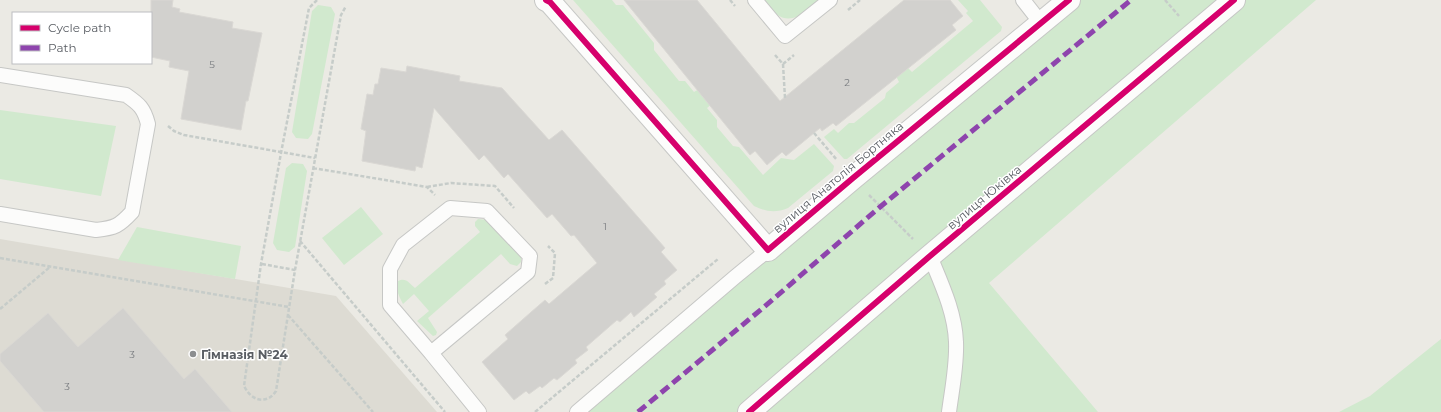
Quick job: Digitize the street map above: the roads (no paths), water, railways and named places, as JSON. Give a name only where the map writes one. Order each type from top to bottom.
[{"type":"street","points":[[546,0],[550,2],[768,250]]},
{"type":"street","name":"вулиця Анатолія Бортняка","points":[[768,250],[852,178],[1069,0]]},
{"type":"street","name":"вулиця Юківка","points":[[749,412],[930,256],[1234,0]]},
{"type":"lane","points":[[755,0],[785,36],[830,0]]},
{"type":"lane","points":[[1022,0],[1041,23]]},
{"type":"lane","points":[[0,75],[126,96],[137,103],[145,112],[148,124],[132,212],[122,223],[112,228],[96,230],[0,214]]},
{"type":"lane","points":[[431,353],[528,272],[530,256],[487,211],[450,208],[403,245],[390,269],[390,305],[479,412]]},
{"type":"lane","points":[[577,412],[768,250]]},
{"type":"lane","points":[[930,256],[954,321],[956,358],[949,412]]},
{"type":"place","name":"Гімназія №24","points":[[193,354]]}]
